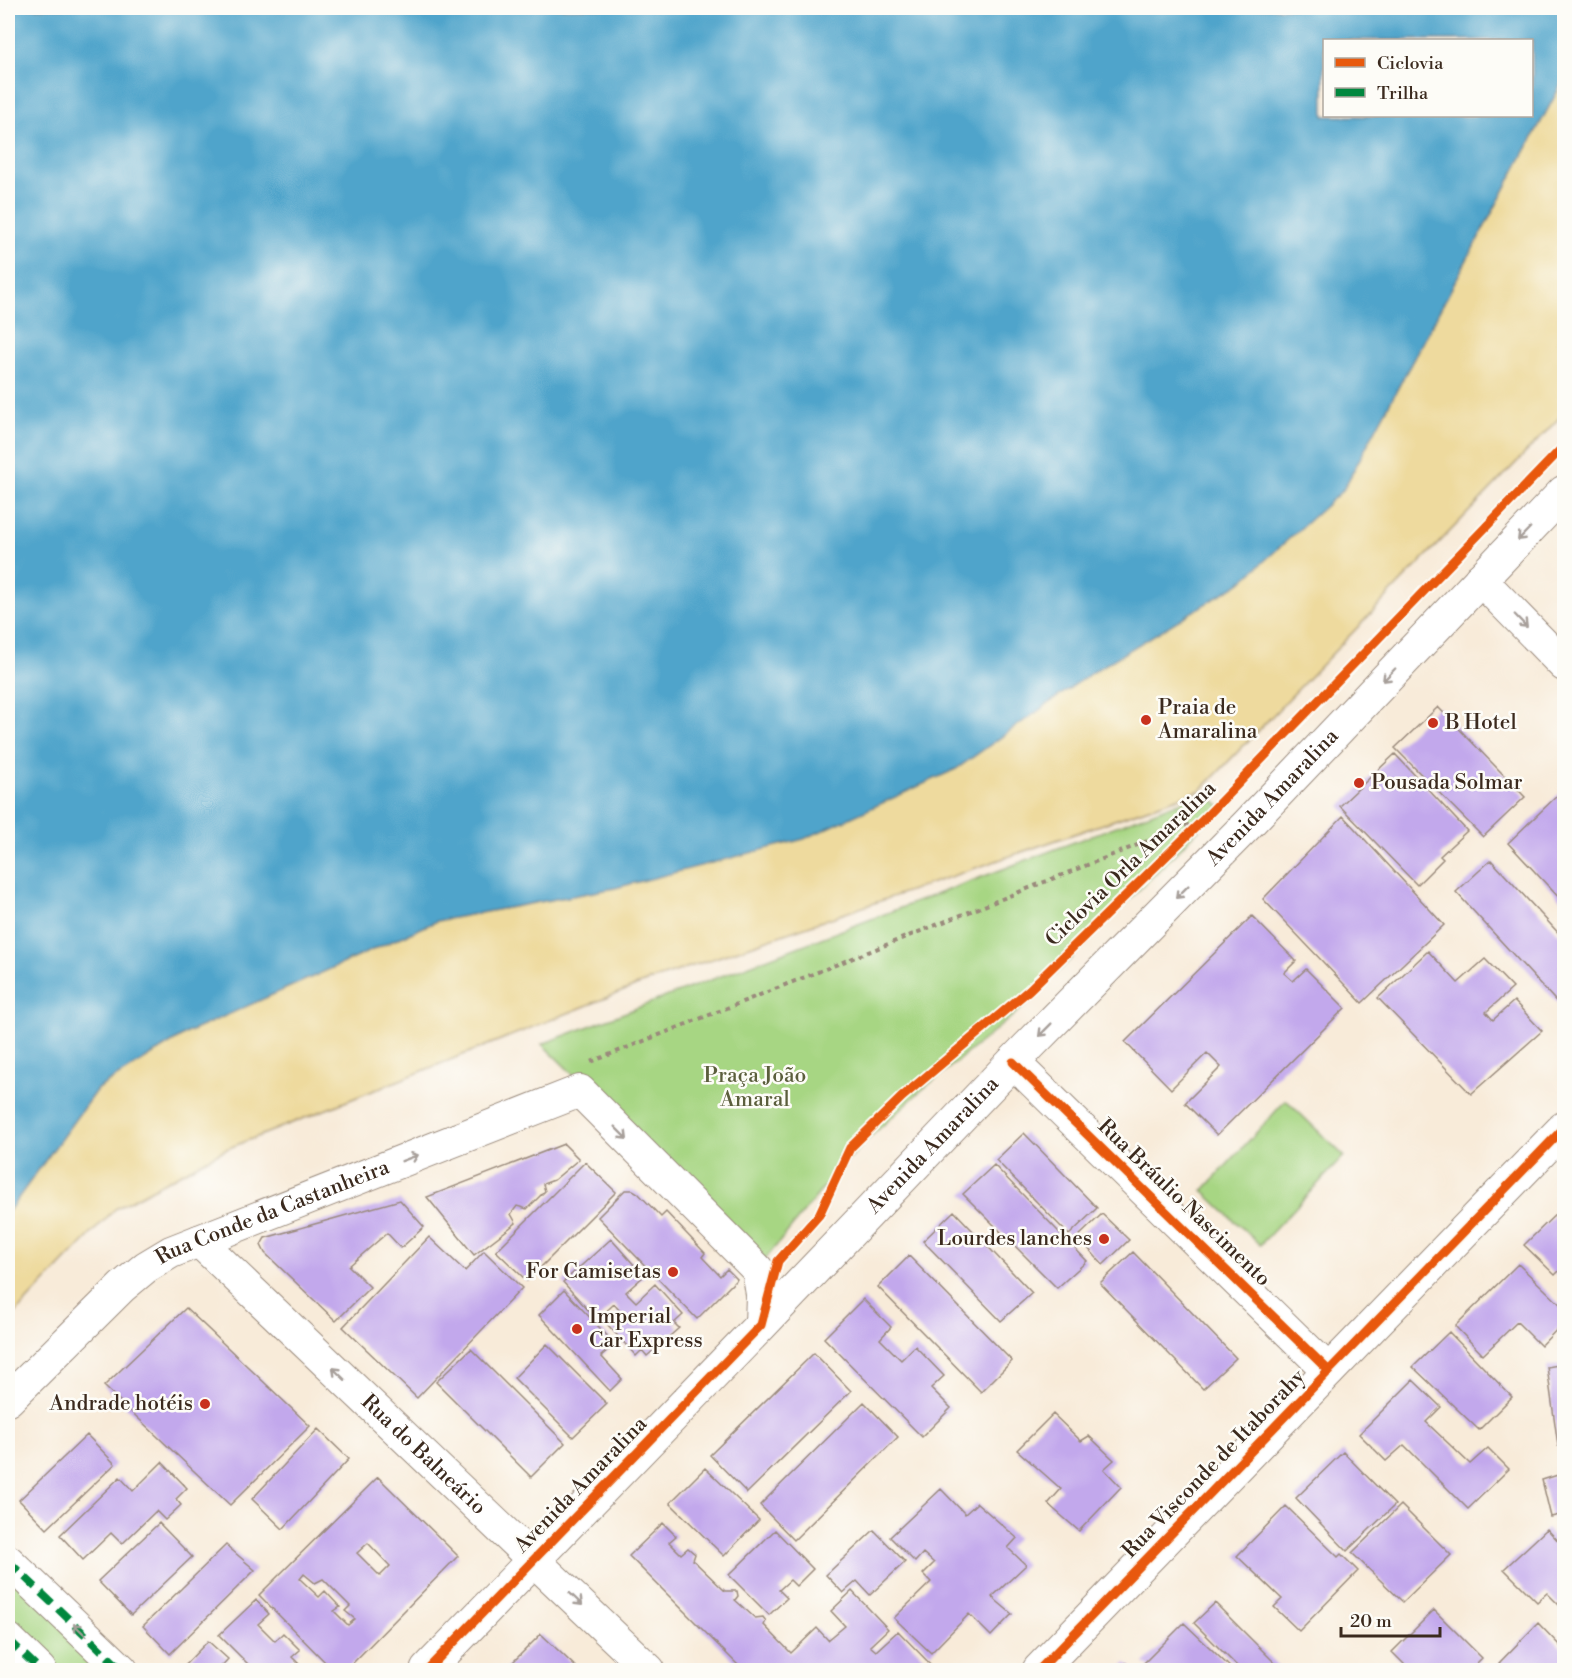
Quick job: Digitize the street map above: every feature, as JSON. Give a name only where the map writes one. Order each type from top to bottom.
[{"type":"main road","name":"Avenida Amaralina","points":[[427,1671],[1013,1062],[1247,825],[1564,492]]},
{"type":"main road","name":"Rua Visconde de Itaborahy","points":[[1039,1671],[1564,1128]]},
{"type":"street","points":[[1480,579],[1564,665]]},
{"type":"street","name":"Rua Bráulio Nascimento","points":[[1013,1062],[1329,1371]]},
{"type":"street","name":"Rua Conde da Castanheira","points":[[8,1400],[122,1287],[171,1252],[580,1091],[758,1270],[762,1294],[761,1325]]},
{"type":"street","name":"Rua do Balneário","points":[[199,1241],[649,1671]]},
{"type":"street","points":[[8,1561],[122,1671]]},
{"type":"street","points":[[8,1639],[40,1671]]},
{"type":"green space","name":"Praça João Amaral","points":[[1206,792],[1221,807],[1020,1010],[917,1094],[869,1138],[833,1176],[764,1261],[542,1044]]},
{"type":"green space","points":[[1286,1100],[1344,1156],[1260,1245],[1203,1191]]},
{"type":"green space","points":[[8,1570],[107,1670],[50,1670],[8,1629]]},
{"type":"sand","name":"Praia de Amaralina","points":[[1564,79],[1564,413],[1201,790],[646,982],[224,1150],[115,1209],[8,1321],[8,1212],[97,1089],[187,1033],[437,921],[615,888],[956,769],[1343,490]]},
{"type":"water","points":[[8,8],[1564,8],[1564,79],[1343,490],[1240,583],[1093,672],[956,769],[804,839],[615,888],[437,921],[187,1033],[97,1089],[8,1212]]},
{"type":"building","points":[[1438,707],[1525,797],[1483,837],[1395,748]]},
{"type":"building","points":[[1395,754],[1467,831],[1440,856],[1443,859],[1417,885],[1340,806]]},
{"type":"building","points":[[1560,793],[1564,798],[1564,903],[1508,843]]},
{"type":"building","points":[[1343,816],[1444,925],[1362,1003],[1263,899]]},
{"type":"building","points":[[1491,860],[1564,939],[1564,1010],[1456,892]]},
{"type":"building","points":[[1252,916],[1296,961],[1284,973],[1293,981],[1306,969],[1345,1008],[1217,1135],[1185,1103],[1221,1067],[1207,1053],[1171,1089],[1125,1042]]},
{"type":"building","points":[[1428,951],[1458,983],[1485,959],[1513,988],[1486,1012],[1493,1020],[1514,1001],[1542,1031],[1471,1094],[1378,998]]},
{"type":"building","points":[[1024,1133],[1097,1208],[1069,1235],[996,1160]]},
{"type":"building","points":[[564,1144],[579,1159],[554,1180],[543,1184],[545,1191],[527,1209],[517,1206],[511,1214],[516,1223],[474,1255],[427,1197]]},
{"type":"building","points":[[585,1162],[616,1192],[527,1281],[496,1251]]},
{"type":"building","points":[[994,1165],[1087,1261],[1057,1288],[963,1194]]},
{"type":"building","points":[[625,1190],[638,1193],[661,1217],[666,1212],[705,1253],[702,1257],[720,1276],[727,1269],[737,1279],[697,1319],[598,1217]]},
{"type":"building","points":[[400,1200],[424,1227],[401,1248],[387,1233],[349,1266],[370,1287],[336,1321],[265,1253],[261,1245],[265,1238]]},
{"type":"building","points":[[1564,1206],[1564,1266],[1555,1275],[1524,1245]]},
{"type":"building","points":[[954,1211],[1032,1293],[1001,1321],[923,1241]]},
{"type":"building","name":"Lourdes lanches","points":[[1102,1214],[1129,1240],[1103,1265],[1078,1237]]},
{"type":"building","points":[[429,1237],[465,1271],[484,1251],[522,1288],[417,1398],[343,1327]]},
{"type":"building","points":[[611,1239],[644,1276],[626,1292],[636,1302],[655,1284],[683,1315],[674,1323],[679,1328],[647,1356],[642,1350],[636,1356],[607,1324],[620,1311],[614,1304],[597,1320],[563,1282]]},
{"type":"building","points":[[1133,1252],[1236,1358],[1203,1389],[1100,1283]]},
{"type":"building","points":[[909,1256],[1012,1361],[981,1392],[878,1287]]},
{"type":"building","points":[[1518,1264],[1564,1308],[1564,1322],[1541,1346],[1517,1322],[1483,1355],[1455,1326]]},
{"type":"building","name":"Imperial Car Express","points":[[564,1290],[615,1344],[601,1356],[622,1379],[610,1391],[539,1315]]},
{"type":"building","points":[[863,1299],[891,1327],[880,1339],[901,1360],[915,1346],[944,1376],[931,1388],[951,1408],[922,1437],[824,1338]]},
{"type":"building","points":[[186,1308],[310,1426],[230,1505],[104,1386]]},
{"type":"building","points":[[1449,1332],[1512,1397],[1479,1430],[1413,1367]]},
{"type":"building","points":[[547,1344],[607,1404],[573,1437],[514,1378]]},
{"type":"building","points":[[471,1349],[565,1443],[531,1477],[436,1382]]},
{"type":"building","points":[[814,1353],[851,1391],[747,1493],[710,1455]]},
{"type":"building","points":[[1564,1364],[1564,1445],[1558,1446],[1547,1367]]},
{"type":"building","points":[[1413,1380],[1441,1407],[1426,1422],[1470,1464],[1488,1448],[1509,1469],[1468,1509],[1404,1445],[1386,1461],[1359,1434]]},
{"type":"building","points":[[864,1402],[898,1437],[794,1540],[760,1505]]},
{"type":"building","points":[[1053,1414],[1081,1441],[1089,1436],[1114,1460],[1104,1469],[1121,1487],[1079,1531],[1048,1504],[1061,1489],[1017,1450]]},
{"type":"building","points":[[318,1429],[349,1459],[283,1529],[252,1499]]},
{"type":"building","points":[[87,1435],[115,1464],[47,1529],[19,1500]]},
{"type":"building","points":[[1343,1452],[1395,1505],[1347,1551],[1296,1498]]},
{"type":"building","points":[[162,1462],[187,1488],[176,1499],[181,1505],[165,1520],[156,1511],[122,1544],[111,1533],[83,1560],[60,1535],[120,1477],[133,1491]]},
{"type":"building","points":[[705,1468],[759,1520],[724,1556],[670,1503]]},
{"type":"building","points":[[1564,1473],[1564,1514],[1551,1517],[1542,1480]]},
{"type":"building","points":[[378,1477],[458,1556],[346,1670],[333,1670],[259,1595]],"holes":[[[368,1543],[390,1566],[380,1576],[357,1553]],[[304,1574],[315,1583],[323,1579],[350,1606],[345,1611],[355,1619],[348,1625],[334,1611],[340,1607],[325,1591],[319,1597],[300,1579]]]},
{"type":"building","points":[[941,1489],[965,1514],[977,1503],[1017,1538],[1008,1548],[1026,1565],[992,1597],[1012,1614],[991,1636],[969,1614],[931,1653],[894,1618],[931,1582],[923,1574],[934,1563],[923,1553],[915,1562],[890,1537]]},
{"type":"building","points":[[1401,1505],[1451,1555],[1403,1602],[1352,1553]]},
{"type":"building","points":[[1286,1506],[1338,1557],[1341,1554],[1358,1571],[1299,1631],[1274,1607],[1282,1599],[1237,1556]]},
{"type":"building","points":[[159,1523],[192,1557],[131,1615],[98,1581]]},
{"type":"building","points":[[663,1523],[676,1536],[669,1542],[681,1554],[688,1548],[695,1554],[693,1560],[725,1591],[737,1591],[738,1596],[735,1600],[755,1618],[763,1617],[766,1621],[764,1625],[791,1653],[817,1628],[828,1640],[845,1626],[831,1611],[852,1591],[888,1629],[870,1646],[876,1651],[898,1631],[936,1670],[743,1670],[629,1556]]},
{"type":"building","points":[[1547,1529],[1564,1547],[1564,1610],[1547,1593],[1537,1602],[1504,1569]]},
{"type":"building","points":[[775,1530],[813,1569],[796,1586],[790,1580],[779,1590],[787,1598],[769,1615],[729,1575]]},
{"type":"building","points":[[874,1530],[905,1562],[870,1595],[857,1581],[843,1593],[826,1575]]},
{"type":"building","points":[[226,1545],[255,1570],[170,1654],[143,1626]]},
{"type":"building","points":[[256,1600],[269,1614],[258,1624],[275,1641],[283,1633],[300,1650],[292,1657],[305,1670],[254,1670],[219,1635]]},
{"type":"building","points":[[1215,1603],[1282,1670],[1241,1670],[1194,1623]]},
{"type":"building","points":[[1434,1610],[1482,1658],[1470,1670],[1410,1670],[1392,1652]]},
{"type":"building","points":[[1184,1623],[1233,1670],[1152,1670],[1144,1663]]},
{"type":"building","points":[[1538,1623],[1564,1650],[1564,1670],[1507,1670],[1499,1663]]},
{"type":"building","points":[[541,1634],[579,1670],[505,1670]]},
{"type":"building","points":[[208,1641],[228,1659],[220,1670],[180,1670]]},
{"type":"building","points":[[1126,1663],[1134,1670],[1119,1670]]},
{"type":"marked path","points":[[8,1561],[122,1670]]},
{"type":"marked path","points":[[8,1639],[40,1670]]},
{"type":"cycle path","name":"Ciclovia Orla Amaralina","points":[[427,1670],[761,1325],[778,1261],[819,1215],[850,1148],[902,1097],[1029,990],[1204,819],[1564,446]]},
{"type":"cycle path","points":[[1013,1062],[1329,1371]]},
{"type":"cycle path","points":[[1039,1670],[1564,1128]]},
{"type":"place","name":"Praia de Amaralina","points":[[1146,720]]},
{"type":"place","name":"B Hotel","points":[[1433,723]]},
{"type":"place","name":"Pousada Solmar","points":[[1359,783]]},
{"type":"place","name":"Lourdes lanches","points":[[1104,1239]]},
{"type":"place","name":"For Camisetas","points":[[673,1272]]},
{"type":"place","name":"Imperial Car Express","points":[[577,1329]]},
{"type":"place","name":"Andrade hotéis","points":[[205,1404]]}]
